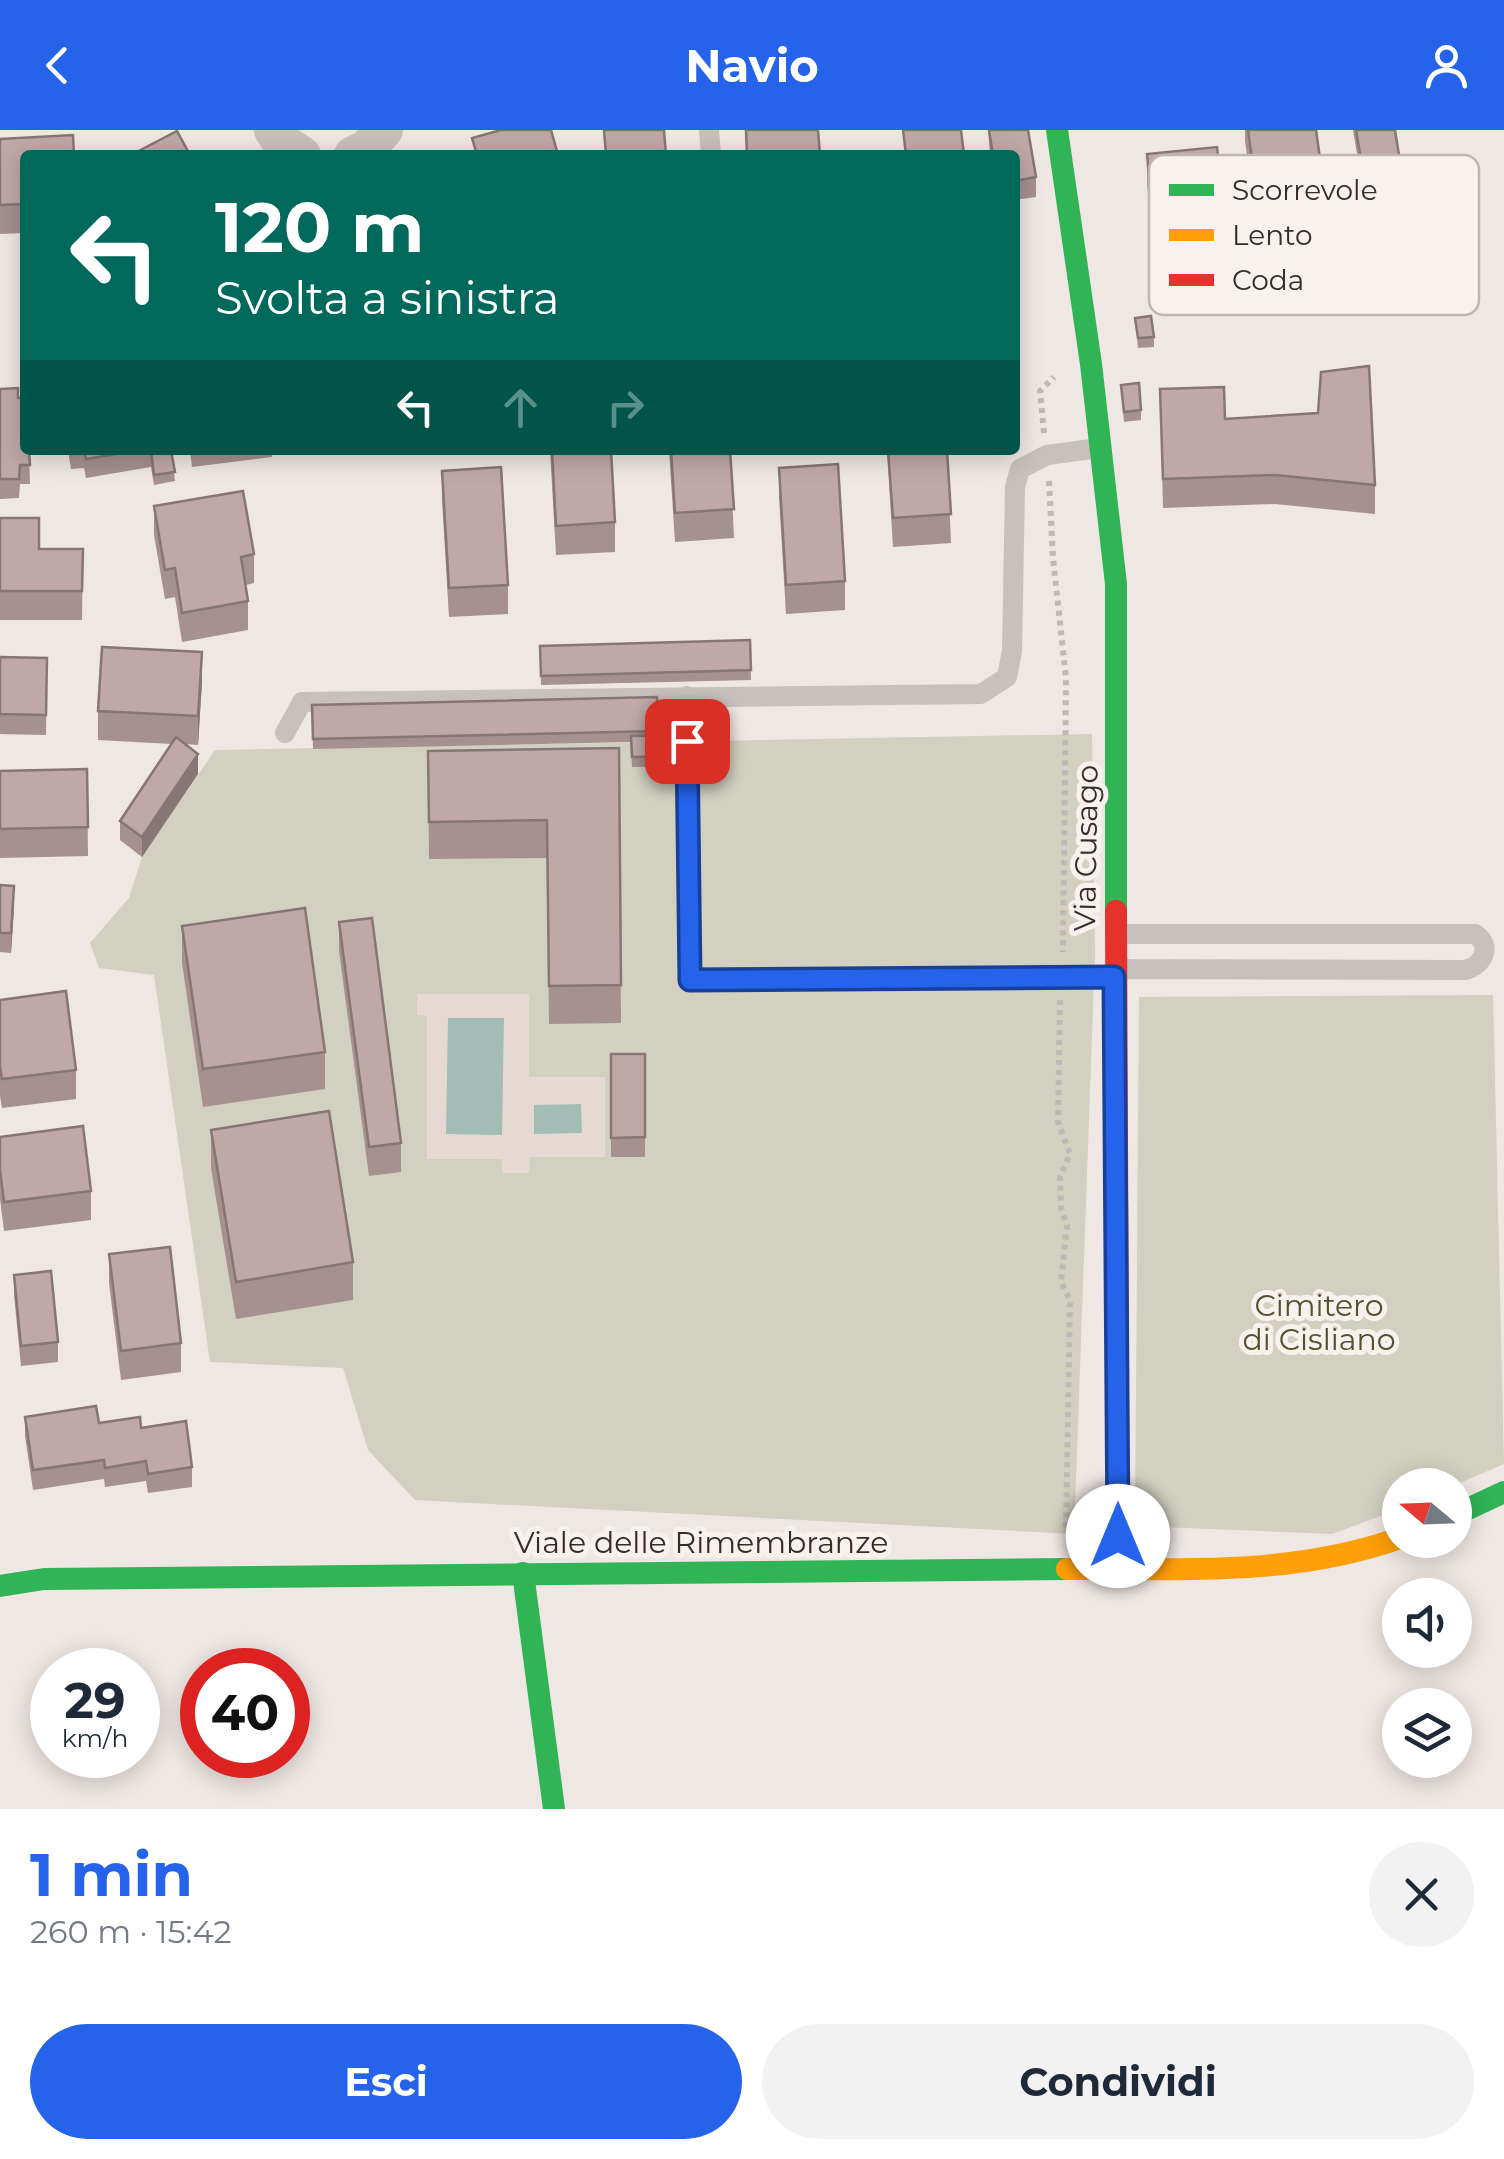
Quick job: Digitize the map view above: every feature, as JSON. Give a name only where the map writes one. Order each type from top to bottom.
[{"type":"street","points":[[273,130],[295,150]]},
{"type":"street","points":[[364,150],[384,130]]},
{"type":"street","name":"Via Cusago","points":[[1058,130],[1116,584],[1118,1570]]},
{"type":"street","points":[[1472,1507],[1503,1491]]},
{"type":"street","name":"Viale delle Rimembranze","points":[[0,1586],[44,1578],[1118,1570],[1310,1565],[1382,1545]]},
{"type":"street","points":[[523,1573],[554,1809]]},
{"type":"lane","points":[[285,733],[302,702],[981,694],[1007,677],[1014,621],[1015,487],[1020,468],[1047,454],[1101,448]]},
{"type":"lane","points":[[686,696],[690,980],[1465,970],[1474,968],[1484,956],[1485,946],[1475,934],[1116,934]]},
{"type":"path","points":[[1046,1570],[1044,1532],[1066,1533],[1070,1300],[1061,1282],[1068,1225],[1061,1208],[1060,1178],[1070,1154],[1058,1122],[1065,914],[1066,678],[1040,391],[1054,377],[1052,359]]},
{"type":"green space","points":[[1092,734],[1095,953],[1074,1534],[415,1500],[368,1450],[343,1368],[210,1362],[154,975],[99,968],[90,943],[129,898],[142,857],[215,750]]},
{"type":"green space","name":"Cimitero di Cisliano","points":[[1493,995],[1504,1464],[1472,1478],[1472,1468],[1382,1468],[1382,1516],[1332,1534],[1135,1526],[1139,997]]},
{"type":"shaded area","points":[[417,994],[529,994],[529,1077],[605,1077],[605,1157],[530,1157],[529,1173],[502,1173],[502,1159],[427,1159],[427,1016],[417,1015]]},
{"type":"water","points":[[448,1018],[504,1018],[502,1135],[446,1134]]},
{"type":"water","points":[[581,1104],[582,1133],[534,1134],[534,1105]]},
{"type":"building","points":[[501,130],[551,130],[557,150],[476,150],[472,138]]},
{"type":"building","points":[[604,130],[664,130],[666,150],[606,150]]},
{"type":"building","points":[[746,130],[818,130],[820,150],[747,150]]},
{"type":"building","points":[[903,130],[961,130],[963,150],[905,150]]},
{"type":"building","points":[[989,130],[1028,130],[1036,177],[1020,180],[1020,150],[992,150]]},
{"type":"building","points":[[1248,130],[1316,130],[1320,155],[1251,155]]},
{"type":"building","points":[[1356,130],[1395,130],[1399,155],[1360,155]]},
{"type":"building","points":[[177,131],[187,150],[141,150]]},
{"type":"building","points":[[73,135],[74,150],[20,150],[20,204],[0,205],[0,139]]},
{"type":"building","points":[[1217,147],[1218,155],[1149,155],[1149,176],[1147,154]]},
{"type":"building","points":[[1151,316],[1154,337],[1138,338],[1135,318]]},
{"type":"building","points":[[1369,366],[1375,485],[1275,475],[1163,479],[1160,389],[1224,387],[1225,419],[1318,413],[1321,372]]},
{"type":"building","points":[[1139,383],[1141,410],[1124,412],[1121,385]]},
{"type":"building","points":[[18,388],[20,455],[29,455],[30,465],[20,465],[19,479],[0,479],[0,389]]},
{"type":"building","points":[[152,455],[172,455],[175,472],[154,475]]},
{"type":"building","points":[[552,455],[611,455],[615,522],[556,526]]},
{"type":"building","points":[[671,455],[730,455],[734,509],[675,513]]},
{"type":"building","points":[[888,455],[947,455],[951,514],[893,518]]},
{"type":"building","points":[[838,464],[845,581],[786,585],[779,468]]},
{"type":"building","points":[[501,467],[508,585],[449,588],[442,471]]},
{"type":"building","points":[[243,491],[254,554],[241,557],[248,601],[182,613],[175,568],[165,570],[154,506]]},
{"type":"building","points":[[0,518],[39,518],[39,549],[83,549],[82,591],[0,591]]},
{"type":"building","points":[[750,640],[751,670],[541,676],[540,646]]},
{"type":"building","points":[[102,647],[202,652],[198,716],[98,711]]},
{"type":"building","points":[[0,657],[47,658],[46,715],[0,714]]},
{"type":"building","points":[[657,697],[658,731],[313,739],[312,705]]},
{"type":"building","points":[[682,735],[683,756],[632,757],[631,736]]},
{"type":"building","points":[[176,737],[198,754],[142,837],[120,821]]},
{"type":"building","points":[[619,748],[621,985],[549,986],[547,820],[429,822],[428,751]]},
{"type":"building","points":[[87,769],[88,827],[0,829],[0,771]]},
{"type":"building","points":[[0,885],[14,886],[11,933],[0,933]]},
{"type":"building","points":[[305,908],[325,1052],[203,1069],[182,926]]},
{"type":"building","points":[[372,918],[401,1143],[369,1147],[339,922]]},
{"type":"building","points":[[66,991],[76,1070],[2,1079],[0,1000]]},
{"type":"building","points":[[611,1054],[645,1054],[645,1137],[611,1138]]},
{"type":"building","points":[[329,1111],[353,1262],[236,1282],[211,1130]]},
{"type":"building","points":[[83,1126],[91,1191],[4,1202],[0,1137]]},
{"type":"building","points":[[170,1247],[181,1343],[121,1351],[109,1254]]},
{"type":"building","points":[[51,1271],[58,1342],[21,1346],[14,1275]]},
{"type":"building","points":[[96,1406],[99,1423],[140,1417],[141,1428],[186,1421],[192,1467],[148,1474],[146,1461],[105,1468],[104,1460],[33,1470],[25,1417]]},
{"type":"traffic: fast","points":[[1057,130],[1091,364],[1116,584],[1116,911]]},
{"type":"traffic: fast","points":[[1472,1507],[1504,1492]]},
{"type":"traffic: fast","points":[[0,1586],[44,1579],[1067,1569]]},
{"type":"traffic: fast","points":[[523,1573],[554,1809]]},
{"type":"traffic: slow","points":[[1118,1376],[1118,1570]]},
{"type":"traffic: slow","points":[[1067,1569],[1276,1565],[1382,1543]]},
{"type":"traffic: jam","points":[[1116,911],[1118,1376]]},
{"type":"route","points":[[687,741],[690,980],[1114,977],[1118,1536]]}]
